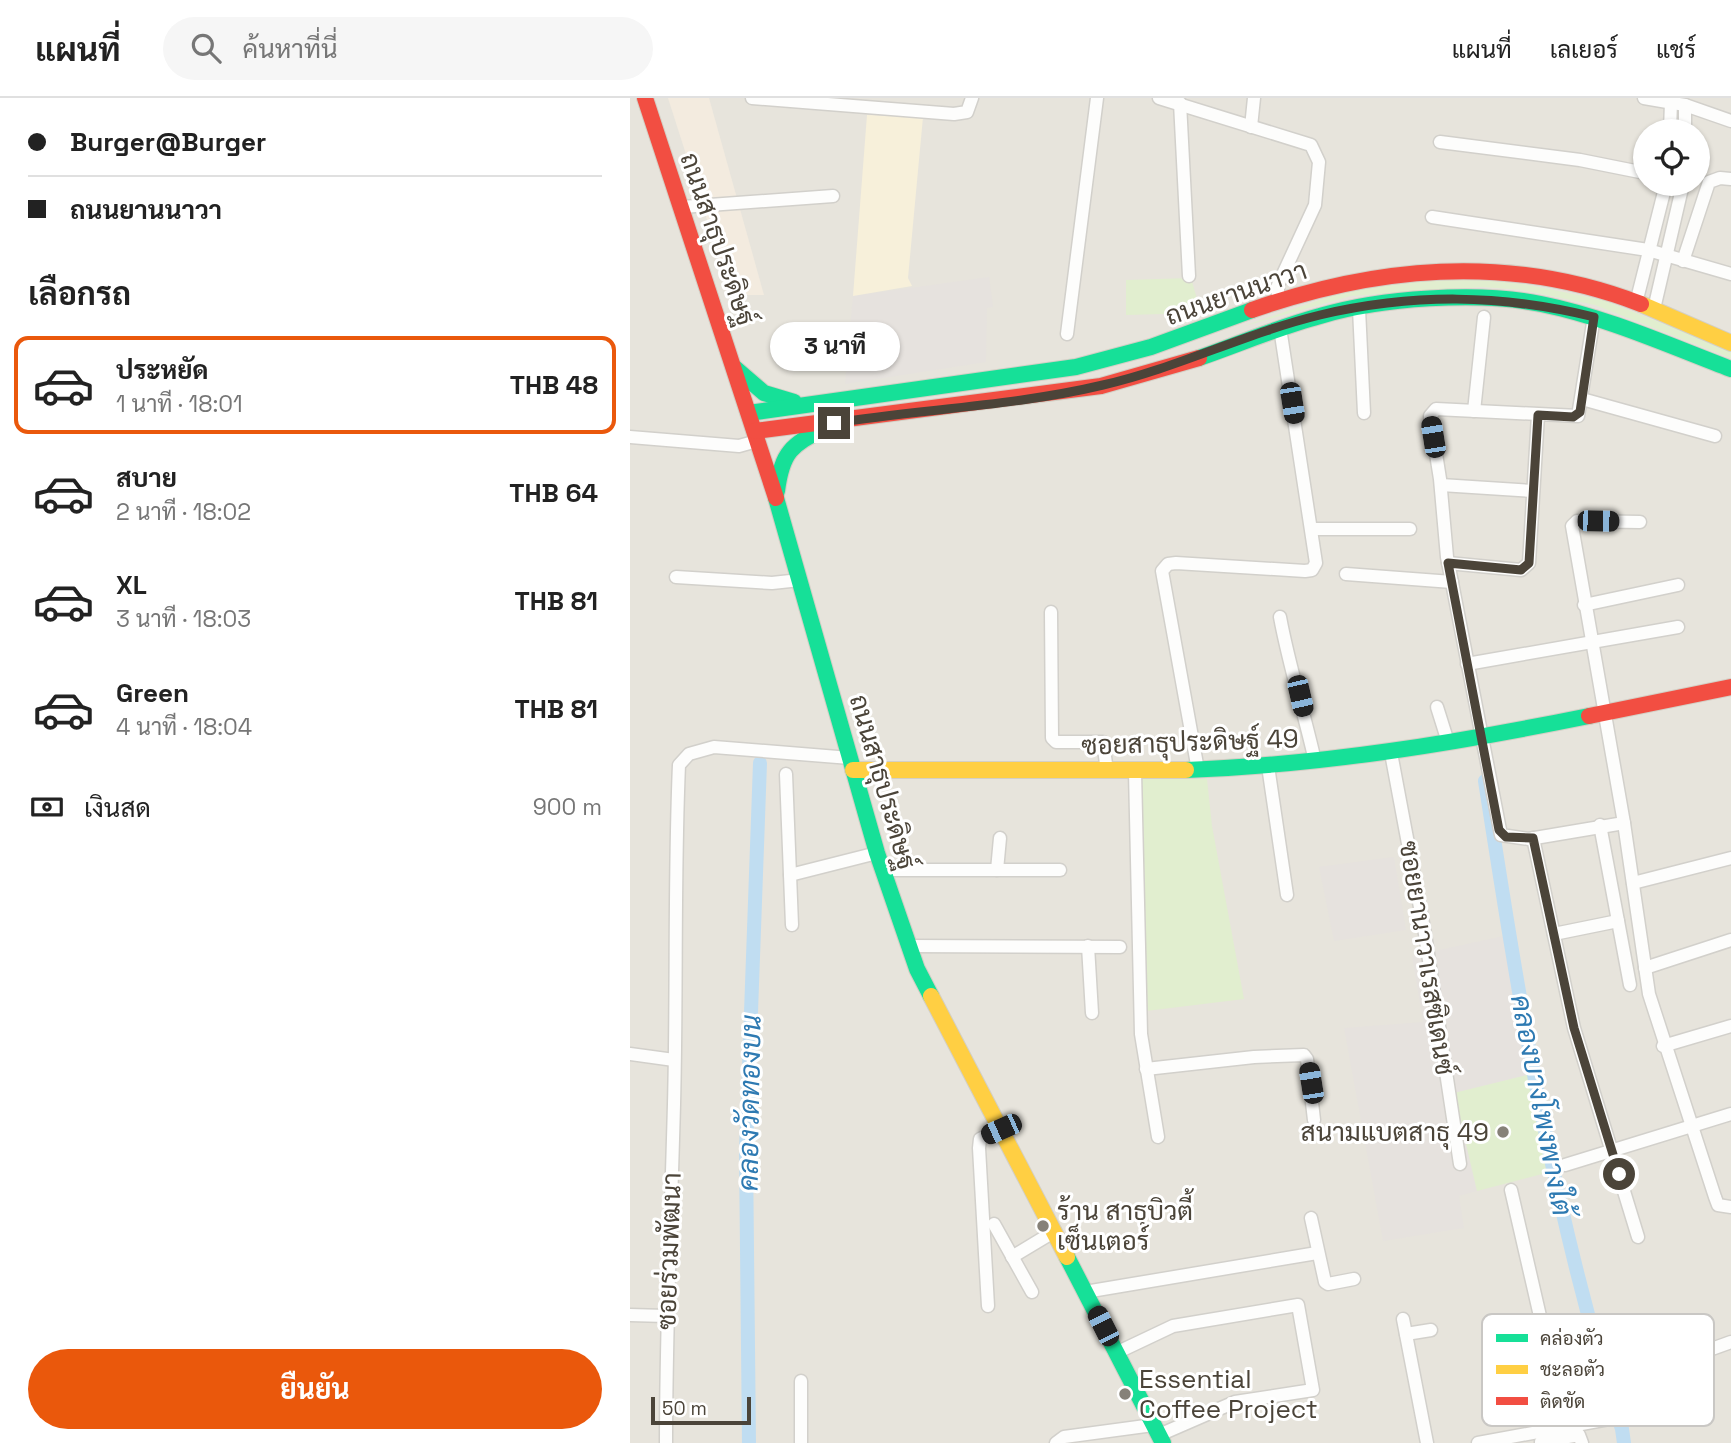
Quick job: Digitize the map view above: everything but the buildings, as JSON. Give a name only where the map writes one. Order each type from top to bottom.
[{"type":"main road","name":"ถนนสาธุประดิษฐ์","points":[[645,98],[777,500],[877,853],[909,946],[927,989],[1055,1231],[1158,1435]]},
{"type":"main road","name":"ถนนยานนาวา","points":[[749,413],[801,404],[1029,377],[1094,363],[1196,332],[1318,290],[1406,273],[1470,267],[1584,285],[1654,309],[1731,343]]},
{"type":"main road","name":"ถนนยานนาวา","points":[[756,436],[1101,386],[1171,368],[1321,315],[1411,299],[1538,303],[1594,317],[1731,369]]},
{"type":"main road","points":[[1196,332],[1183,342],[1187,351],[1226,339],[1241,342]]},
{"type":"main road","points":[[735,367],[764,393],[801,404]]},
{"type":"main road","points":[[777,500],[783,455],[795,443],[834,423]]},
{"type":"main road","name":"ซอยสาธุประดิษฐ์ 49","points":[[852,764],[1135,772],[1268,766],[1391,753],[1731,687]]},
{"type":"street","points":[[752,98],[954,114],[967,112],[972,98]]},
{"type":"street","points":[[1067,334],[1097,98]]},
{"type":"street","points":[[1159,98],[1311,145],[1319,162],[1311,217],[1278,285],[1278,302]]},
{"type":"street","points":[[1251,127],[1254,98]]},
{"type":"street","points":[[1644,98],[1685,105],[1731,121]]},
{"type":"street","points":[[1670,119],[1671,102]]},
{"type":"street","points":[[1180,103],[1189,276]]},
{"type":"street","points":[[1685,105],[1685,119]]},
{"type":"street","points":[[1440,142],[1580,160],[1633,171]]},
{"type":"street","points":[[1683,261],[1709,182],[1720,177],[1731,179]]},
{"type":"street","points":[[682,207],[833,196]]},
{"type":"street","points":[[1636,303],[1662,196]]},
{"type":"street","points":[[1654,309],[1680,196]]},
{"type":"street","points":[[1432,217],[1648,250],[1731,274]]},
{"type":"street","points":[[1359,309],[1364,413]]},
{"type":"street","points":[[1474,411],[1485,317]]},
{"type":"street","points":[[1594,317],[1578,416],[1436,409],[1430,416],[1441,485],[1448,563],[1501,835],[1533,838],[1624,823]]},
{"type":"street","points":[[1198,770],[1162,571],[1168,564],[1176,563],[1312,570],[1317,563],[1280,328]]},
{"type":"street","points":[[1582,399],[1716,436]]},
{"type":"street","points":[[1448,563],[1521,570],[1526,567],[1530,555],[1538,415]]},
{"type":"street","points":[[630,437],[739,446],[756,436]]},
{"type":"street","points":[[1441,485],[1533,491]]},
{"type":"street","points":[[1640,522],[1574,522],[1584,605],[1624,823],[1645,968],[1663,1046],[1718,1205],[1731,1207]]},
{"type":"street","points":[[1312,529],[1410,528]]},
{"type":"street","points":[[1346,574],[1452,582]]},
{"type":"street","points":[[676,577],[772,583],[800,580]]},
{"type":"street","points":[[1584,605],[1678,585]]},
{"type":"street","points":[[1051,612],[1052,738],[1056,742],[1103,742],[1107,771]]},
{"type":"street","points":[[1280,617],[1289,670],[1300,696],[1315,761]]},
{"type":"street","points":[[1467,664],[1678,626]]},
{"type":"street","points":[[1437,706],[1448,742]]},
{"type":"street","name":"ซอยร่วมพัฒนา","points":[[666,1443],[666,1316],[679,765],[689,754],[714,747],[852,764]]},
{"type":"street","name":"ซอยยานาวาเรสซิเดนซ์","points":[[1391,753],[1425,934],[1460,1164]]},
{"type":"street","points":[[1268,766],[1287,895]]},
{"type":"street","points":[[1135,772],[1139,996],[1146,1069],[1158,1138]]},
{"type":"street","points":[[786,774],[792,925]]},
{"type":"street","points":[[1600,825],[1630,985]]},
{"type":"street","points":[[997,870],[1000,838]]},
{"type":"street","points":[[1533,838],[1574,1028],[1638,1237]]},
{"type":"street","points":[[790,875],[877,853]]},
{"type":"street","points":[[1633,883],[1731,858]]},
{"type":"street","points":[[883,870],[1060,870]]},
{"type":"street","points":[[1554,934],[1618,921]]},
{"type":"street","points":[[1645,968],[1731,940]]},
{"type":"street","points":[[909,946],[1120,947]]},
{"type":"street","points":[[1088,946],[1092,1013]]},
{"type":"street","points":[[1663,1046],[1731,1026]]},
{"type":"street","points":[[630,1054],[674,1060]]},
{"type":"street","points":[[1146,1069],[1254,1057],[1304,1055],[1311,1083],[1314,1120]]},
{"type":"street","points":[[1566,1165],[1612,1153],[1731,1114]]},
{"type":"street","points":[[988,1306],[979,1148],[980,1139],[1001,1129]]},
{"type":"street","points":[[1511,1190],[1539,1314]]},
{"type":"street","points":[[1311,1218],[1323,1278],[1328,1284],[1354,1279]]},
{"type":"street","points":[[994,1224],[1032,1292]]},
{"type":"street","points":[[1012,1257],[1055,1231]]},
{"type":"street","points":[[1085,1292],[1317,1253]]},
{"type":"street","points":[[1056,1443],[1064,1437],[1158,1435],[1235,1402],[1313,1390],[1298,1305],[1173,1325],[1116,1353]]},
{"type":"street","points":[[630,1315],[666,1316]]},
{"type":"street","points":[[1403,1319],[1427,1443]]},
{"type":"street","points":[[1406,1334],[1430,1330]]},
{"type":"street","points":[[1714,1348],[1731,1342]]},
{"type":"street","points":[[801,1381],[801,1443]]},
{"type":"street","points":[[1541,1438],[1562,1426]]},
{"type":"street","points":[[1478,1443],[1571,1434],[1580,1436],[1582,1443]]},
{"type":"shaded area","points":[[630,98],[1731,98],[1731,1443],[630,1443]]},
{"type":"shaded area","points":[[668,98],[709,98],[764,295],[731,295]]},
{"type":"shaded area","points":[[989,277],[993,307],[987,308],[986,362],[845,384],[853,296]]},
{"type":"shaded area","points":[[1394,857],[1406,930],[1334,941],[1319,867]]},
{"type":"shaded area","points":[[1508,935],[1531,1074],[1455,1093],[1477,1191],[1459,1196],[1464,1228],[1383,1241],[1344,1028],[1423,1022],[1412,956]]},
{"type":"green space","points":[[1191,278],[1201,313],[1126,315],[1126,280]]},
{"type":"green space","points":[[1470,279],[1524,284],[1603,300],[1731,350],[1731,358],[1595,305],[1523,290],[1482,287],[1351,296],[1241,327],[1345,291],[1395,282]]},
{"type":"green space","points":[[1140,779],[1207,779],[1212,826],[1244,999],[1146,1011]]},
{"type":"green space","name":"สนามแบตสาธุ 49","points":[[1531,1074],[1550,1172],[1477,1191],[1454,1093]]},
{"type":"sand","points":[[867,115],[923,117],[908,278],[912,286],[853,296]]},
{"type":"waterway","name":"คลองวัดทองบน","points":[[749,1443],[746,1151],[760,763]]},
{"type":"waterway","name":"คลองบางโพงพางใต้","points":[[1485,781],[1540,1108],[1588,1314]]},
{"type":"waterway","name":"คลองบางโพงพางใต้","points":[[1621,1426],[1624,1443]]},
{"type":"traffic: fast","points":[[1199,358],[1289,325],[1344,310],[1400,301],[1459,297],[1516,300],[1589,316],[1731,369]]},
{"type":"traffic: fast","points":[[749,413],[1076,367],[1151,347],[1252,310]]},
{"type":"traffic: fast","points":[[735,368],[764,393],[794,402]]},
{"type":"traffic: fast","points":[[777,491],[782,467],[790,451],[825,428]]},
{"type":"traffic: fast","points":[[776,498],[877,853],[917,969],[931,996]]},
{"type":"traffic: fast","points":[[1186,770],[1338,758],[1489,735],[1589,716]]},
{"type":"traffic: fast","points":[[1067,1257],[1163,1443]]},
{"type":"traffic: slow","points":[[1641,304],[1731,343]]},
{"type":"traffic: slow","points":[[853,770],[1186,770]]},
{"type":"traffic: slow","points":[[931,996],[1067,1257]]},
{"type":"traffic: jam","points":[[645,98],[776,498]]},
{"type":"traffic: jam","points":[[1252,310],[1349,283],[1446,271],[1495,272],[1544,278],[1592,288],[1641,304]]},
{"type":"traffic: jam","points":[[755,431],[1101,386],[1199,358]]},
{"type":"traffic: jam","points":[[1589,716],[1731,687]]},
{"type":"place","name":"สนามแบตสาธุ 49","points":[[1503,1132]]},
{"type":"place","name":"ร้าน สาธุบิวตี้ เซ็นเตอร์","points":[[1043,1226]]},
{"type":"place","name":"Essential Coffee Project","points":[[1125,1394]]},
{"type":"route","points":[[834,423],[1101,386],[1171,368],[1321,315],[1411,299],[1538,303],[1594,317],[1578,416],[1538,415],[1529,563],[1521,570],[1448,563],[1499,830],[1501,835],[1506,837],[1533,838],[1574,1028],[1619,1174]]}]
